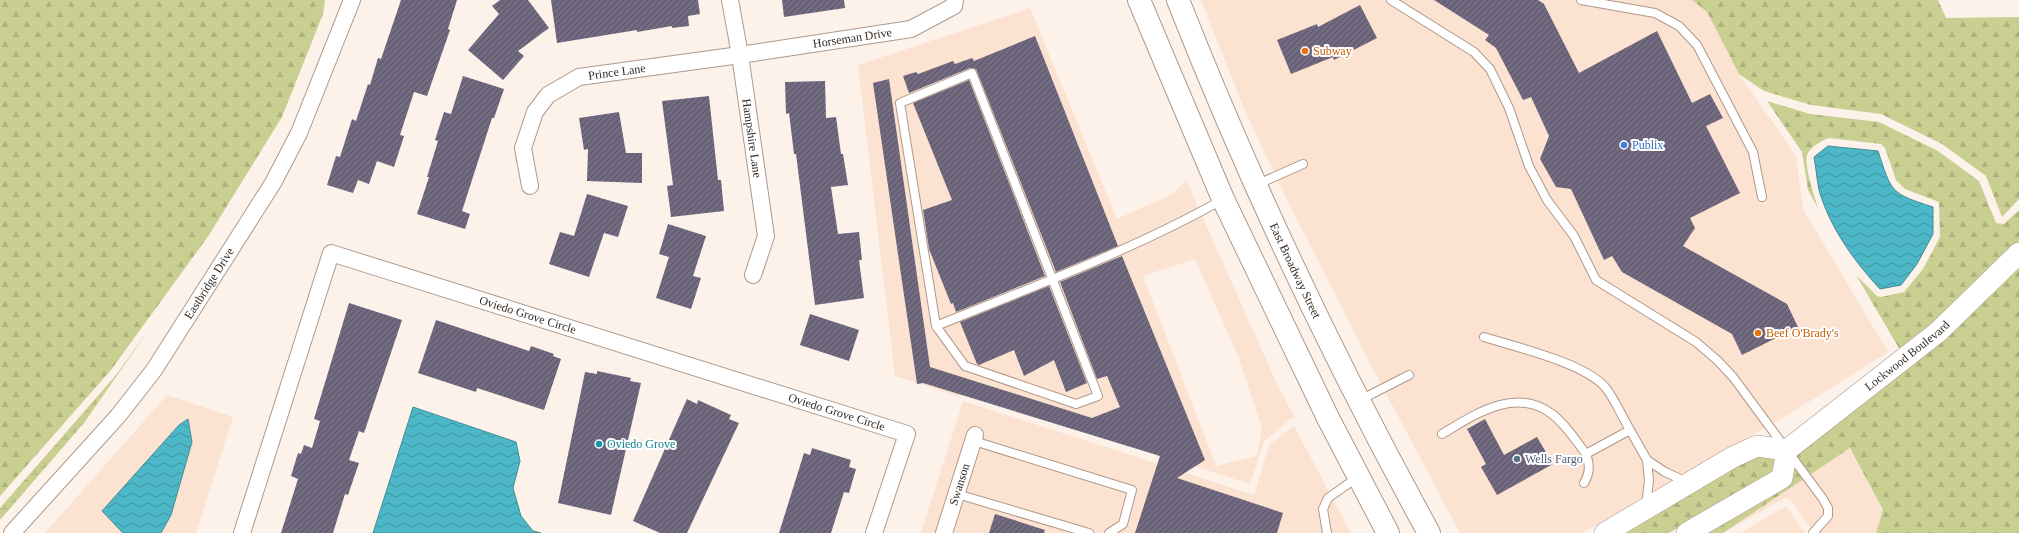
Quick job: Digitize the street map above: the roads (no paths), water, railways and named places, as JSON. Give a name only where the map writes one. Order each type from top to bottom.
[{"type":"main road","points":[[1139,0],[1223,200],[1276,313],[1388,533]]},
{"type":"main road","name":"East Broadway Street","points":[[1178,0],[1255,185],[1359,401],[1429,533]]},
{"type":"main road","points":[[1223,200],[1255,185]]},
{"type":"street","name":"Eastbridge Drive","points":[[12,533],[118,416],[158,363],[273,183],[299,132],[352,0]]},
{"type":"street","name":"Hampshire Lane","points":[[730,0],[740,55],[766,236],[753,275]]},
{"type":"street","name":"Horseman Drive","points":[[740,55],[912,29],[954,6],[955,0]]},
{"type":"street","name":"Prince Lane","points":[[530,186],[523,148],[535,112],[548,95],[579,77],[740,55]]},
{"type":"street","name":"Oviedo Grove Circle","points":[[242,533],[331,253],[907,434],[874,533]]},
{"type":"street","name":"Lockwood Boulevard","points":[[1787,450],[1938,332],[2019,253]]},
{"type":"street","name":"Swanson","points":[[944,533],[975,438]]},
{"type":"street","points":[[1605,533],[1733,457],[1757,446],[1787,450],[1782,478],[1687,533]]},
{"type":"lane","points":[[1391,0],[1474,52],[1490,69],[1509,108],[1529,166],[1547,200],[1574,236],[1596,280],[1696,342],[1717,360],[1733,377],[1823,499],[1828,508],[1828,516],[1813,533]]},
{"type":"lane","points":[[1582,0],[1655,13],[1679,26],[1697,44],[1752,152],[1762,197]]},
{"type":"lane","points":[[972,73],[1098,396],[1076,404],[966,366],[936,326],[900,103],[972,73]]},
{"type":"lane","points":[[1255,185],[1303,164]]},
{"type":"lane","points":[[936,326],[1190,218],[1223,200]]},
{"type":"lane","points":[[1484,337],[1554,360],[1592,377],[1605,387],[1647,460],[1649,480],[1645,509]]},
{"type":"lane","points":[[1359,401],[1409,375]]},
{"type":"lane","points":[[1442,434],[1478,413],[1497,405],[1516,402],[1533,404],[1552,414],[1586,454],[1589,461],[1589,474],[1584,483]]},
{"type":"lane","points":[[1586,454],[1630,430]]},
{"type":"lane","points":[[975,438],[1132,490],[1123,524],[1109,533]]},
{"type":"lane","points":[[1647,460],[1665,472],[1689,483]]},
{"type":"lane","points":[[1328,533],[1323,510],[1328,498],[1358,476]]},
{"type":"lane","points":[[956,494],[1089,533]]},
{"type":"lane","points":[[1326,522],[1332,533]]},
{"type":"water","points":[[1828,146],[1878,151],[1886,176],[1895,190],[1908,198],[1933,207],[1933,234],[1917,264],[1901,285],[1880,289],[1861,267],[1836,231],[1819,190],[1814,157]]},
{"type":"water","points":[[413,407],[516,442],[520,461],[513,488],[521,516],[533,531],[541,533],[373,533]]},
{"type":"water","points":[[188,419],[192,442],[171,515],[161,533],[123,533],[102,511],[179,425]]},
{"type":"place","name":"Subway","points":[[1305,51]]},
{"type":"place","name":"Publix","points":[[1624,145]]},
{"type":"place","name":"Beef O'Brady's","points":[[1758,333]]},
{"type":"place","name":"Oviedo Grove","points":[[599,444]]},
{"type":"place","name":"Wells Fargo","points":[[1517,459]]}]
